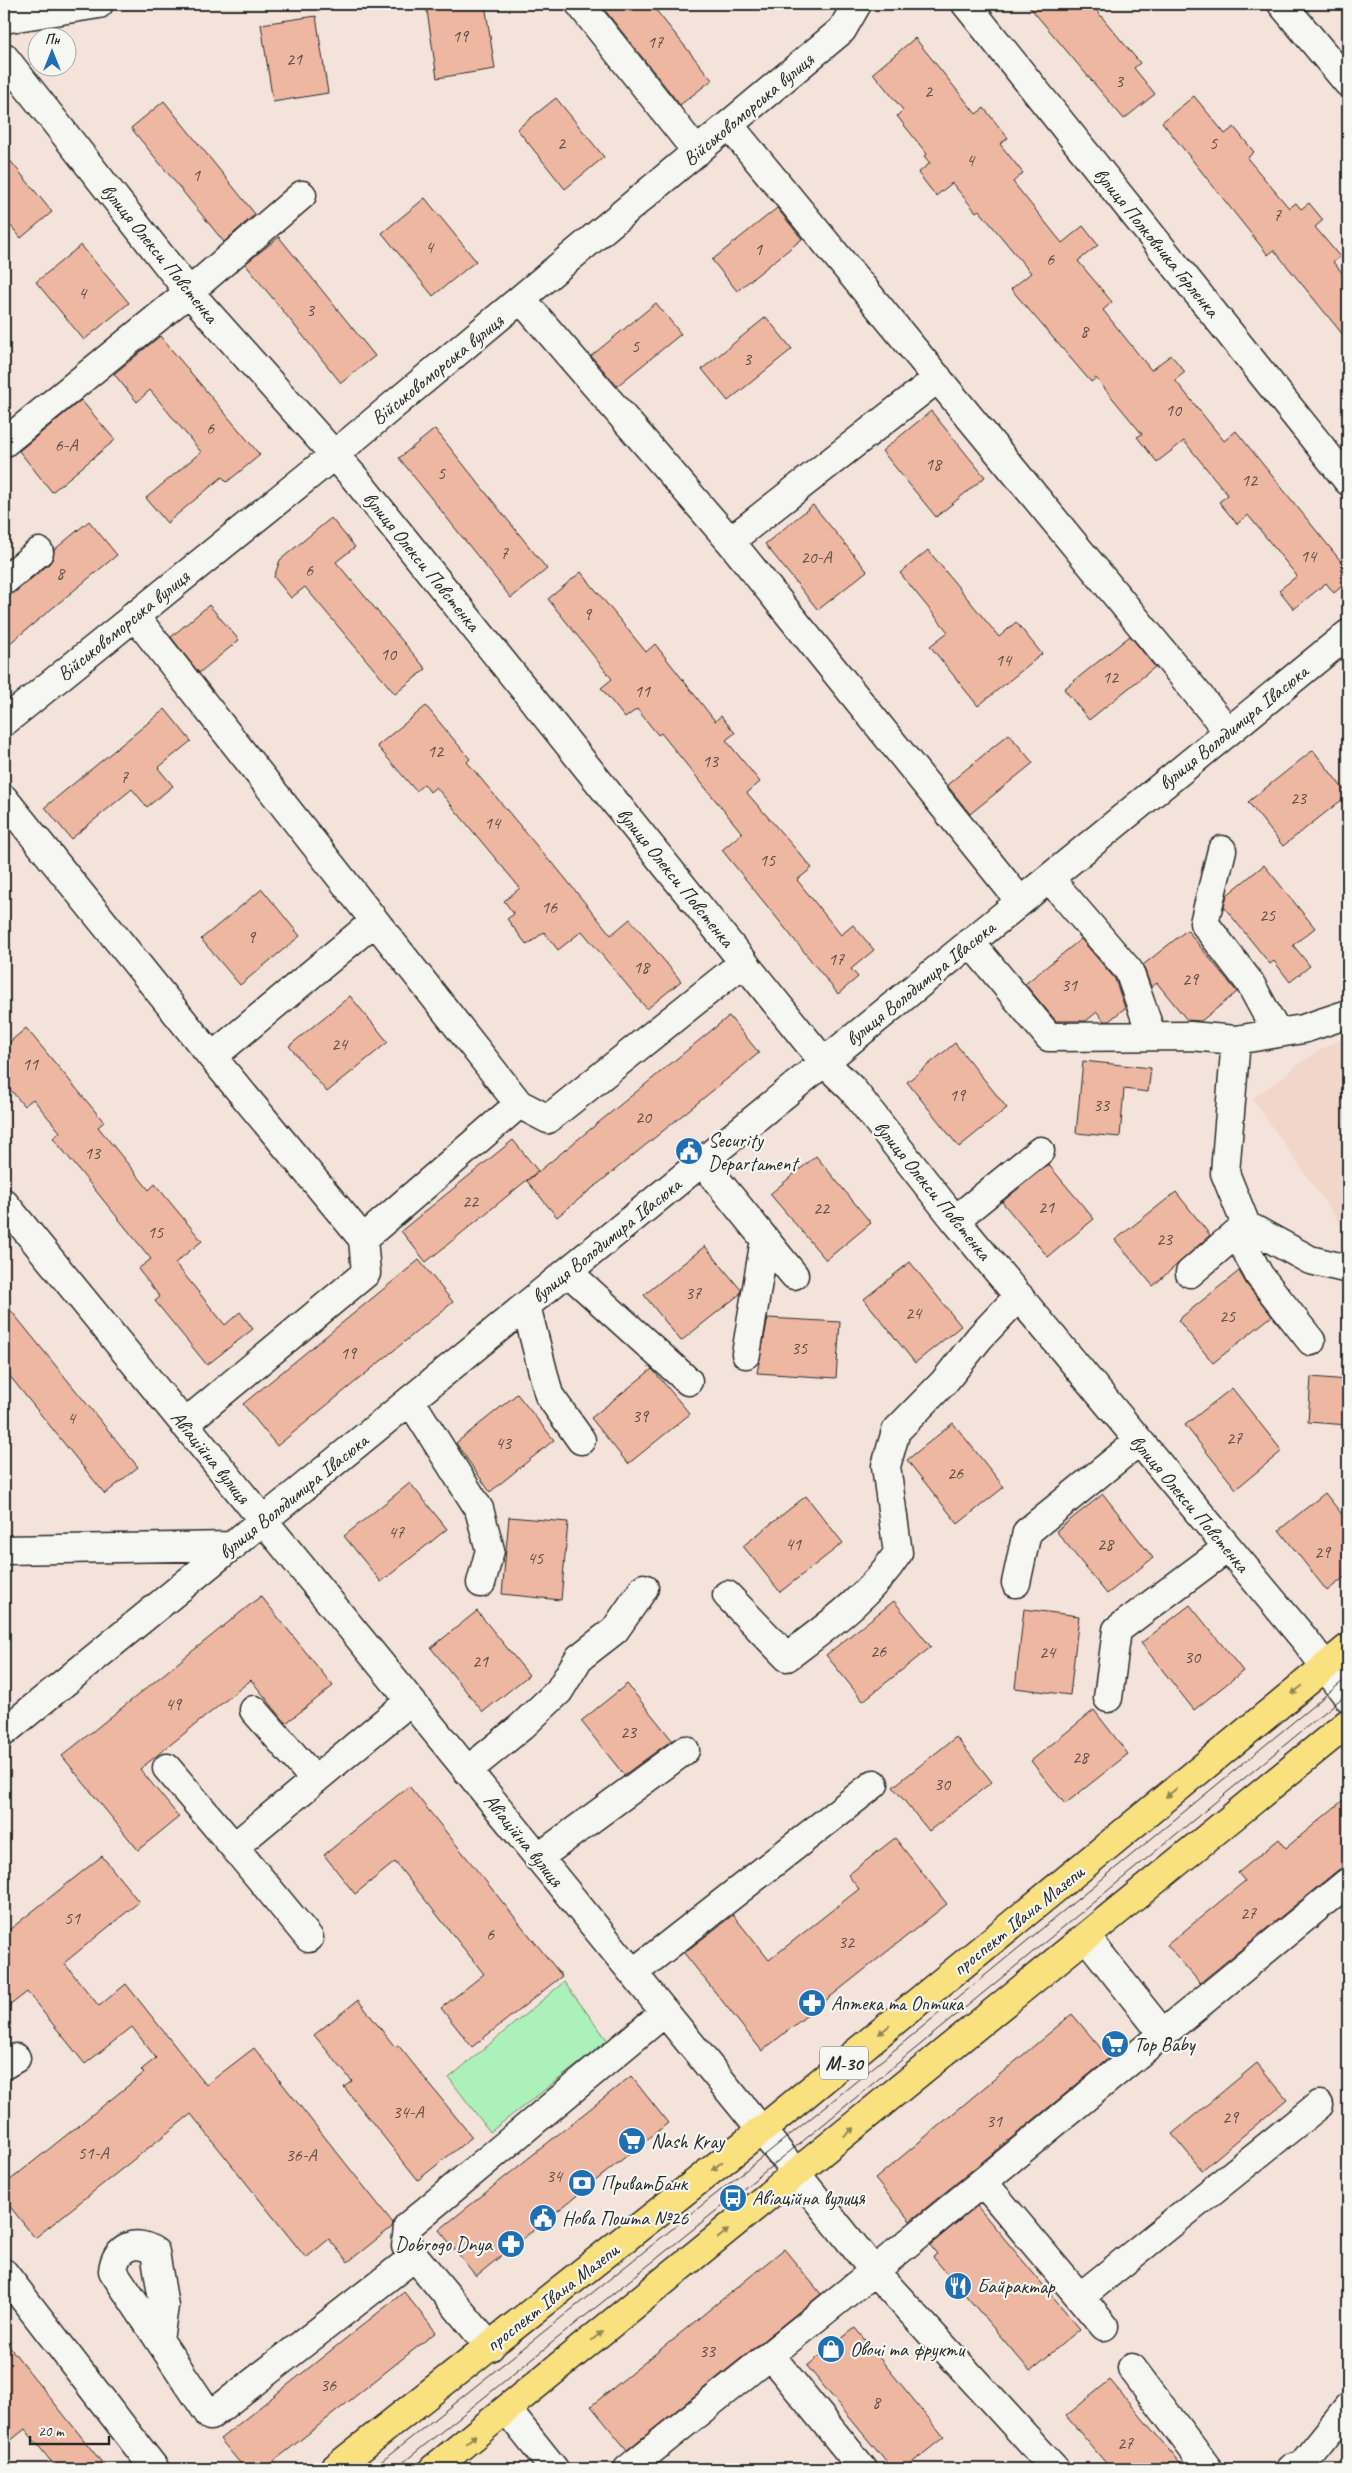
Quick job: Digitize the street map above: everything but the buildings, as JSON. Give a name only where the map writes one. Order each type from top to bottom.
[{"type":"highway","name":"проспект Івана Мазепи","points":[[334,2469],[762,2130],[1348,1648]]},
{"type":"highway","name":"М-30","points":[[432,2469],[1087,1938],[1348,1723]]},
{"type":"street","points":[[4,19],[99,4]]},
{"type":"street","points":[[580,4],[697,152]]},
{"type":"street","name":"Військовоморська вулиця","points":[[4,722],[334,454],[842,30],[857,4]]},
{"type":"street","name":"вулиця Полковника Горленка","points":[[966,4],[1348,481]]},
{"type":"street","points":[[1282,4],[1348,83]]},
{"type":"street","name":"вулиця Олекси Повстенка","points":[[4,57],[189,292],[354,476],[824,1062],[852,1089],[955,1220],[1226,1548],[1306,1641],[1348,1697]]},
{"type":"street","points":[[729,125],[1228,731]]},
{"type":"street","points":[[4,443],[189,292],[302,195]]},
{"type":"street","points":[[521,299],[730,541],[1020,900]]},
{"type":"street","points":[[730,541],[938,378]]},
{"type":"street","points":[[4,581],[39,552]]},
{"type":"street","points":[[134,615],[519,1104],[548,1119],[744,962]]},
{"type":"street","name":"вулиця Володимира Івасюка","points":[[4,1732],[1020,900],[1348,634]]},
{"type":"street","points":[[4,798],[212,1057],[363,1239],[366,1273],[184,1424]]},
{"type":"street","points":[[1222,850],[1204,922],[1250,983],[1277,1033]]},
{"type":"street","points":[[1048,878],[1129,971],[1152,1036]]},
{"type":"street","points":[[212,1057],[375,921]]},
{"type":"street","points":[[970,942],[1049,1037],[1152,1036],[1236,1040],[1303,1029],[1348,1014]]},
{"type":"street","points":[[1236,1040],[1225,1173],[1242,1229],[1259,1275],[1311,1341]]},
{"type":"street","points":[[363,1239],[519,1104]]},
{"type":"street","points":[[955,1220],[1040,1151]]},
{"type":"street","points":[[702,1162],[794,1275]]},
{"type":"street","name":"Авіаційна вулиця","points":[[4,1203],[762,2130],[874,2271],[1055,2469]]},
{"type":"street","points":[[1242,1229],[1310,1260],[1348,1269]]},
{"type":"street","points":[[1190,1273],[1242,1229]]},
{"type":"street","points":[[746,1354],[765,1239]]},
{"type":"street","points":[[568,1272],[688,1381]]},
{"type":"street","points":[[727,1595],[787,1657],[842,1614],[882,1578],[898,1553],[886,1466],[896,1431],[944,1382],[980,1337],[1019,1296]]},
{"type":"street","points":[[526,1306],[548,1395],[581,1440]]},
{"type":"street","points":[[410,1400],[479,1509],[490,1550],[481,1583]]},
{"type":"street","points":[[1016,1583],[1027,1532],[1139,1442]]},
{"type":"street","points":[[4,1550],[233,1546]]},
{"type":"street","points":[[1108,1698],[1117,1630],[1226,1548]]},
{"type":"street","points":[[467,1771],[521,1727],[559,1691],[579,1658],[615,1630],[644,1588]]},
{"type":"street","points":[[234,1847],[410,1701]]},
{"type":"street","points":[[254,1710],[315,1780]]},
{"type":"street","points":[[538,1858],[685,1750]]},
{"type":"street","points":[[167,1768],[309,1938]]},
{"type":"street","points":[[633,1973],[874,1784]]},
{"type":"street","points":[[628,2469],[874,2271],[1348,1882]]},
{"type":"street","points":[[1087,1938],[1163,2034]]},
{"type":"street","points":[[490,2347],[406,2246],[408,2226],[665,2012]]},
{"type":"street","points":[[1080,2297],[1319,2105]]},
{"type":"street","points":[[983,2182],[1104,2326]]},
{"type":"street","points":[[159,2340],[210,2416],[414,2257]]},
{"type":"street","points":[[4,2273],[155,2469]]},
{"type":"street","points":[[770,2355],[864,2469]]},
{"type":"street","points":[[1132,2368],[1208,2469]]},
{"type":"street","points":[[1290,2469],[1302,2465],[1348,2408]]},
{"type":"street","points":[[507,2410],[554,2469]]},
{"type":"shaded area","points":[[1348,1036],[1348,1235],[1253,1099],[1313,1054]]},
{"type":"green space","points":[[564,1982],[608,2041],[490,2132],[449,2078]]},
{"type":"tram line","points":[[372,2469],[831,2102],[1348,1677]]},
{"type":"tram line","points":[[395,2469],[814,2132],[1348,1693]]},
{"type":"place","name":"Security Departament","points":[[689,1151]]},
{"type":"place","name":"Аптека та Оптика","points":[[812,2003]]},
{"type":"place","name":"Top Baby","points":[[1115,2044]]},
{"type":"place","name":"Nash Kray","points":[[632,2141]]},
{"type":"place","name":"ПриватБанк","points":[[582,2183]]},
{"type":"place","name":"Авіаційна вулиця","points":[[733,2198]]},
{"type":"place","name":"Нова Пошта №26","points":[[543,2218]]},
{"type":"place","name":"Dobrogo Dnya","points":[[511,2244]]},
{"type":"place","name":"Байрактар","points":[[958,2286]]},
{"type":"place","name":"Овочі та фрукти","points":[[831,2349]]}]
